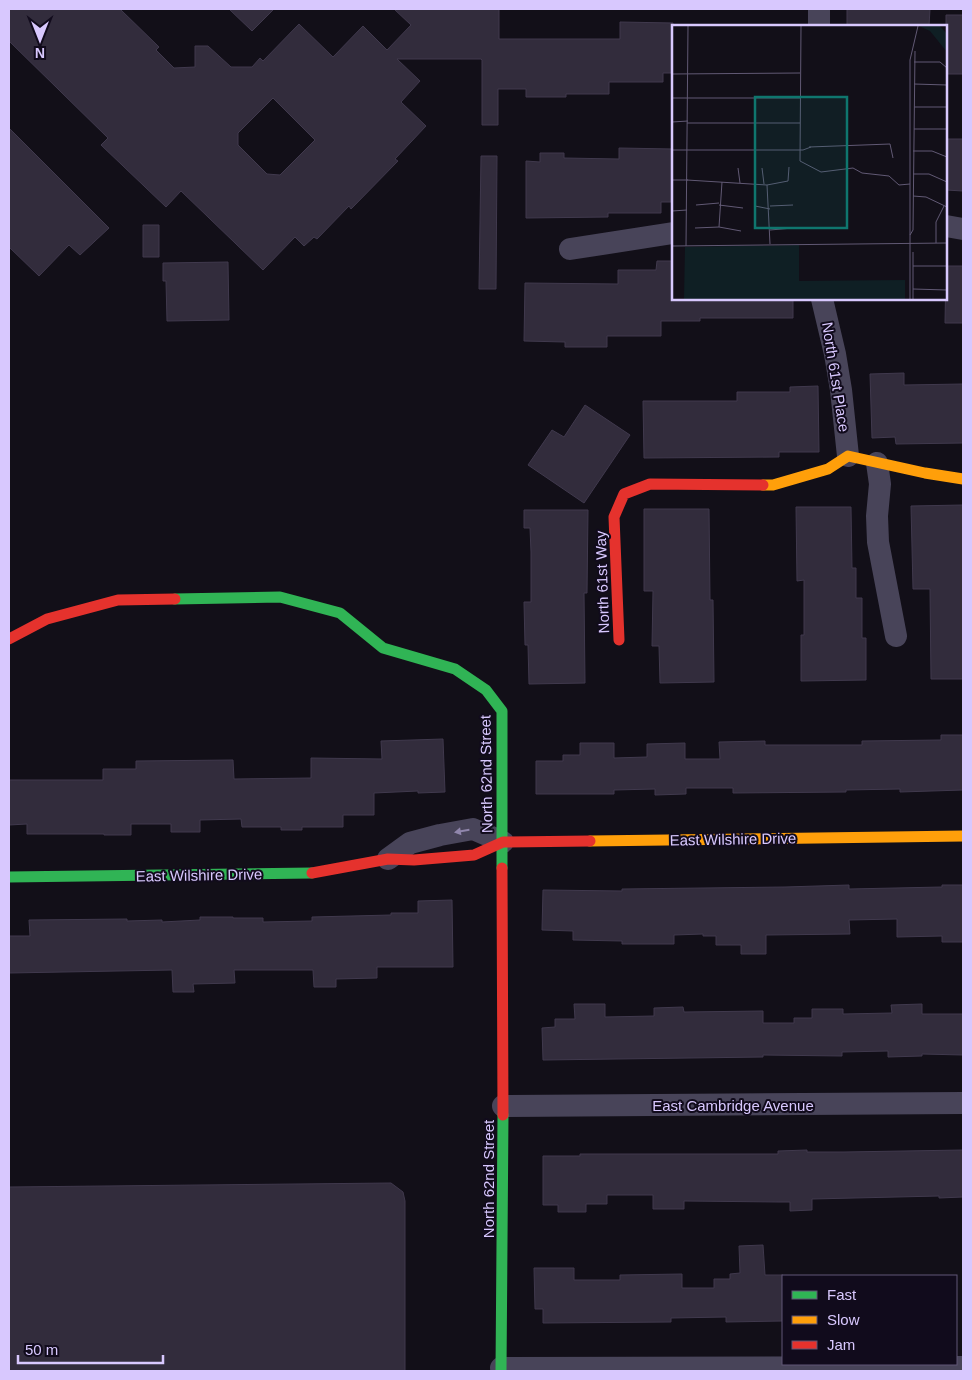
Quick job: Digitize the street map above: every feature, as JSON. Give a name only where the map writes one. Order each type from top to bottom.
[{"type":"street","points":[[819,9],[819,25]]},
{"type":"street","points":[[947,226],[963,229]]},
{"type":"street","points":[[570,250],[672,233]]},
{"type":"street","name":"North 61st Place","points":[[822,300],[841,390],[848,456]]},
{"type":"street","points":[[848,456],[963,479]]},
{"type":"street","name":"North 61st Way","points":[[619,640],[614,517],[624,494],[650,484],[773,484],[828,469],[848,456]]},
{"type":"street","points":[[877,463],[880,484],[878,542],[896,636]]},
{"type":"street","name":"North 62nd Street","points":[[9,639],[47,619],[118,600],[280,597],[340,613],[383,648],[455,669],[486,690],[502,711],[503,1106],[501,1370]]},
{"type":"street","name":"East Wilshire Drive","points":[[9,877],[308,874],[388,859],[410,843],[473,829],[503,842],[963,836]]},
{"type":"street","name":"East Cambridge Avenue","points":[[503,1106],[963,1103]]},
{"type":"street","points":[[501,1370],[963,1367]]},
{"type":"building","points":[[9,9],[120,9],[159,47],[156,50],[174,68],[195,67],[195,46],[208,46],[231,67],[252,67],[260,58],[263,61],[299,24],[333,57],[363,26],[387,50],[411,25],[394,9],[499,9],[499,39],[620,39],[620,22],[673,23],[672,73],[663,73],[663,82],[609,82],[609,94],[566,94],[566,97],[526,97],[526,89],[498,89],[498,125],[482,125],[481,59],[397,59],[420,81],[401,102],[426,126],[395,159],[398,161],[351,209],[349,206],[317,239],[314,237],[304,246],[295,237],[263,270],[181,191],[166,207],[101,145],[108,138],[9,41]],"holes":[[[273,98],[315,140],[280,175],[267,174],[238,145],[238,133]]]},
{"type":"building","points":[[229,9],[274,9],[252,31]]},
{"type":"building","points":[[847,9],[930,9],[929,25],[847,25]]},
{"type":"building","points":[[946,15],[963,15],[963,74],[947,74]]},
{"type":"building","points":[[9,128],[109,228],[80,255],[69,245],[39,276],[9,247]]},
{"type":"building","points":[[947,139],[963,139],[963,191],[947,190]]},
{"type":"building","points":[[619,148],[672,149],[671,202],[661,202],[661,213],[608,213],[608,217],[526,218],[526,161],[540,162],[540,153],[564,153],[564,158],[619,159]]},
{"type":"building","points":[[481,156],[497,156],[496,289],[479,289]]},
{"type":"building","points":[[143,225],[159,225],[159,257],[143,257]]},
{"type":"building","points":[[657,261],[672,261],[672,300],[793,300],[793,318],[700,318],[700,321],[661,321],[661,336],[607,336],[607,347],[565,347],[565,342],[524,341],[525,283],[618,284],[618,270],[656,270]]},
{"type":"building","points":[[228,262],[229,320],[167,321],[166,281],[163,281],[163,263]]},
{"type":"building","points":[[947,266],[963,266],[963,323],[945,323]]},
{"type":"building","points":[[904,373],[904,385],[963,384],[963,443],[896,444],[895,437],[872,438],[870,374]]},
{"type":"building","points":[[818,386],[819,452],[779,452],[779,457],[644,458],[643,401],[737,401],[737,392],[790,392],[790,387]]},
{"type":"building","points":[[585,405],[630,435],[584,503],[528,465],[552,430],[564,437]]},
{"type":"building","points":[[963,505],[963,679],[931,679],[930,589],[913,589],[911,506]]},
{"type":"building","points":[[796,507],[851,507],[852,568],[856,568],[856,598],[862,598],[862,638],[866,638],[866,680],[801,681],[801,635],[804,635],[804,580],[797,581]]},
{"type":"building","points":[[644,509],[709,509],[710,600],[713,600],[714,682],[660,683],[659,646],[652,646],[653,591],[644,591]]},
{"type":"building","points":[[524,510],[588,510],[587,593],[584,593],[585,683],[529,684],[528,645],[525,645],[524,602],[531,602],[531,552],[530,528],[524,528]]},
{"type":"building","points":[[941,735],[963,735],[963,790],[900,792],[900,789],[846,790],[846,792],[733,793],[733,788],[686,788],[686,794],[655,795],[655,789],[614,790],[614,794],[536,794],[536,761],[563,761],[563,755],[580,755],[580,743],[614,743],[614,758],[647,757],[647,744],[685,743],[685,759],[720,759],[719,742],[765,741],[765,745],[862,745],[862,741],[941,740]]},
{"type":"building","points":[[443,739],[445,792],[374,793],[374,815],[343,815],[343,827],[302,827],[302,830],[281,830],[281,827],[242,827],[241,819],[200,820],[200,832],[171,832],[171,824],[131,824],[131,835],[104,835],[27,834],[27,824],[9,825],[9,780],[103,780],[103,769],[136,769],[136,761],[233,760],[234,779],[311,778],[311,758],[382,759],[381,741]]},
{"type":"building","points":[[849,885],[849,889],[963,885],[963,942],[942,942],[942,936],[897,937],[897,919],[849,920],[850,934],[766,935],[766,954],[741,954],[741,945],[716,945],[716,936],[703,936],[703,934],[674,935],[674,944],[622,944],[622,941],[573,940],[573,931],[542,930],[543,890],[622,891],[622,889]]},
{"type":"building","points":[[452,900],[453,967],[377,967],[377,978],[336,979],[336,987],[314,987],[313,970],[234,970],[235,983],[193,984],[194,992],[173,992],[172,970],[9,973],[9,936],[30,936],[29,920],[127,919],[127,921],[162,920],[162,922],[200,920],[200,917],[233,917],[263,918],[263,922],[312,921],[312,917],[418,913],[418,901]]},
{"type":"building","points":[[574,1004],[605,1004],[605,1017],[654,1016],[654,1008],[683,1007],[684,1012],[763,1011],[763,1023],[794,1023],[794,1018],[812,1018],[812,1009],[843,1009],[843,1014],[892,1013],[891,1005],[922,1004],[922,1014],[963,1014],[963,1055],[922,1054],[922,1056],[888,1057],[888,1051],[842,1052],[842,1056],[763,1055],[763,1057],[543,1060],[542,1028],[555,1027],[555,1019],[575,1019]]},
{"type":"building","points":[[807,1150],[807,1152],[844,1152],[963,1150],[963,1197],[812,1199],[812,1210],[790,1211],[790,1202],[684,1201],[684,1209],[653,1209],[653,1195],[607,1195],[607,1204],[586,1204],[586,1212],[558,1212],[558,1205],[543,1205],[543,1156],[580,1156],[580,1154],[778,1154],[778,1151]]},
{"type":"building","points":[[391,1183],[403,1192],[405,1201],[405,1371],[9,1371],[9,1187]]},
{"type":"building","points":[[763,1245],[765,1275],[782,1275],[782,1321],[726,1322],[726,1317],[671,1318],[671,1322],[543,1323],[543,1309],[535,1309],[534,1268],[574,1268],[574,1280],[620,1280],[620,1275],[682,1274],[682,1288],[714,1288],[714,1279],[730,1279],[730,1274],[740,1273],[739,1246]]},
{"type":"traffic: fast","points":[[175,599],[280,597],[340,613],[383,648],[455,669],[486,690],[502,711],[502,868]]},
{"type":"traffic: fast","points":[[9,877],[312,873]]},
{"type":"traffic: fast","points":[[501,1371],[503,1115]]},
{"type":"traffic: slow","points":[[763,485],[773,485],[828,469],[848,456],[925,473],[963,479]]},
{"type":"traffic: slow","points":[[590,841],[963,836]]},
{"type":"traffic: jam","points":[[619,640],[614,517],[624,494],[650,484],[763,485]]},
{"type":"traffic: jam","points":[[9,639],[47,619],[118,600],[175,599]]},
{"type":"traffic: jam","points":[[312,873],[388,859],[414,860],[474,855],[503,842],[590,841]]},
{"type":"traffic: jam","points":[[502,868],[503,1115]]}]
